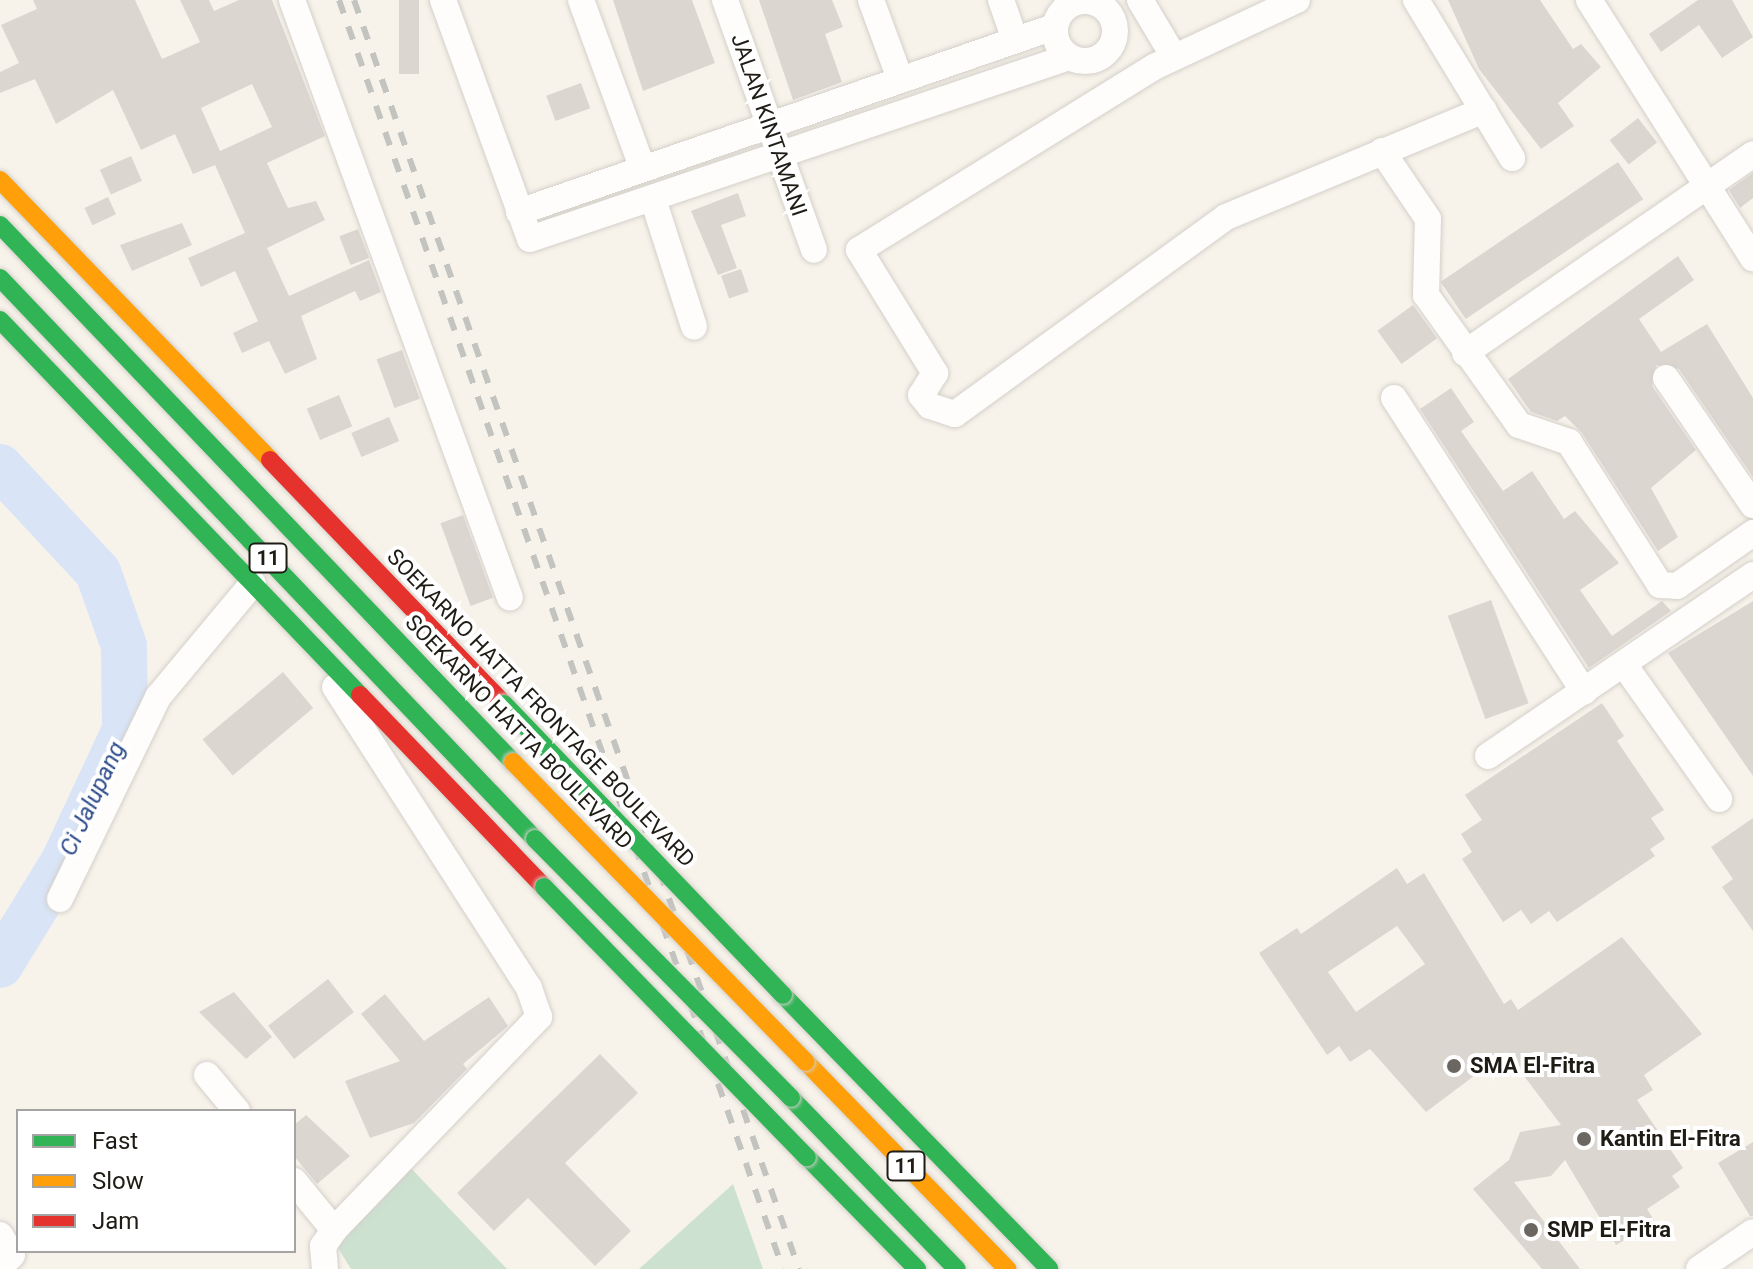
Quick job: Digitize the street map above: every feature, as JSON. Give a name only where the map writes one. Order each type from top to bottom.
[{"type":"main road","name":"SOEKARNO HATTA FRONTAGE BOULEVARD","points":[[0,180],[1049,1269]]},
{"type":"main road","name":"SOEKARNO HATTA BOULEVARD","points":[[0,225],[513,762],[1007,1269]]},
{"type":"main road","name":"11","points":[[0,278],[535,839],[957,1269]]},
{"type":"main road","points":[[0,320],[291,619],[544,887],[917,1269]]},
{"type":"street","points":[[292,0],[510,598]]},
{"type":"street","points":[[443,0],[530,239],[1069,57],[1102,56],[1164,62]]},
{"type":"street","points":[[581,0],[642,167]]},
{"type":"street","name":"JALAN KINTAMANI","points":[[725,0],[814,250]]},
{"type":"street","points":[[871,0],[900,79]]},
{"type":"street","points":[[1001,0],[1015,40]]},
{"type":"street","points":[[1140,0],[1164,62]]},
{"type":"street","points":[[1297,0],[1164,62],[859,250],[935,373],[921,395],[947,416],[1226,217],[1484,110]]},
{"type":"street","points":[[1416,0],[1512,158]]},
{"type":"street","points":[[1589,0],[1753,258]]},
{"type":"street","points":[[519,212],[1054,27],[1075,2],[1112,5],[1113,43],[1102,56]]},
{"type":"street","points":[[1054,27],[1069,57]]},
{"type":"street","points":[[1382,151],[1428,219],[1424,286],[1465,353],[1519,425],[1569,442],[1660,585],[1677,586],[1753,533]]},
{"type":"street","points":[[1465,353],[1753,154]]},
{"type":"street","points":[[653,199],[694,327]]},
{"type":"street","points":[[1666,378],[1753,505]]},
{"type":"street","points":[[1394,398],[1584,692]]},
{"type":"street","points":[[1488,756],[1625,666],[1753,575]]},
{"type":"street","points":[[60,899],[158,697],[253,583]]},
{"type":"street","points":[[291,619],[529,988],[539,1017],[334,1230],[323,1246],[325,1269]]},
{"type":"street","points":[[1625,666],[1719,799]]},
{"type":"street","points":[[207,1075],[235,1109]]},
{"type":"street","points":[[296,1183],[334,1230]]},
{"type":"street","points":[[1699,1269],[1753,1232]]},
{"type":"street","points":[[0,1235],[12,1255],[0,1267]]},
{"type":"green space","points":[[406,1163],[507,1269],[351,1269],[333,1240]]},
{"type":"green space","points":[[733,1184],[763,1269],[639,1269]]},
{"type":"building","points":[[33,0],[135,0],[162,59],[200,42],[180,0],[209,0],[214,11],[239,0],[272,0],[325,136],[267,163],[288,208],[316,201],[325,220],[267,248],[289,296],[369,260],[381,292],[360,301],[355,291],[301,316],[317,359],[285,374],[269,341],[242,353],[233,333],[258,321],[235,271],[201,287],[188,258],[245,233],[215,165],[193,174],[175,134],[141,150],[113,90],[56,124],[35,79],[0,93],[0,72],[19,63],[1,25],[37,9]],"holes":[[[252,84],[272,127],[220,151],[201,108]]]},
{"type":"building","points":[[399,0],[419,0],[419,74],[399,74]]},
{"type":"building","points":[[613,0],[692,0],[715,63],[643,91]]},
{"type":"building","points":[[759,0],[832,0],[843,27],[825,34],[842,82],[793,100]]},
{"type":"building","points":[[1448,0],[1540,0],[1573,49],[1581,44],[1601,67],[1558,103],[1574,126],[1541,149],[1479,69]]},
{"type":"building","points":[[1698,0],[1732,0],[1753,37],[1722,58],[1699,25],[1661,52],[1649,34]]},
{"type":"building","points":[[581,83],[590,108],[555,121],[546,96]]},
{"type":"building","points":[[1638,118],[1657,142],[1629,165],[1610,140]]},
{"type":"building","points":[[131,156],[142,181],[111,194],[100,170]]},
{"type":"building","points":[[1618,162],[1643,199],[1466,319],[1441,282]]},
{"type":"building","points":[[1753,173],[1753,198],[1740,208],[1729,190]]},
{"type":"building","points":[[738,193],[746,216],[721,225],[737,268],[718,275],[691,211]]},
{"type":"building","points":[[108,197],[116,214],[92,225],[84,208]]},
{"type":"building","points":[[182,223],[192,245],[132,271],[120,245]]},
{"type":"building","points":[[358,229],[369,258],[350,265],[339,236]]},
{"type":"building","points":[[1678,256],[1694,280],[1639,319],[1661,352],[1707,324],[1753,398],[1753,477],[1679,369],[1656,365],[1652,386],[1696,450],[1651,488],[1678,537],[1658,551],[1582,433],[1565,416],[1557,421],[1531,412],[1508,379]]},
{"type":"building","points":[[741,269],[749,292],[729,299],[721,276]]},
{"type":"building","points":[[1413,305],[1437,338],[1402,364],[1377,331]]},
{"type":"building","points":[[402,350],[420,399],[394,408],[377,359]]},
{"type":"building","points":[[1451,388],[1474,422],[1461,431],[1503,491],[1532,471],[1564,519],[1575,511],[1619,563],[1580,590],[1612,636],[1662,601],[1671,611],[1589,668],[1420,409]]},
{"type":"building","points":[[339,395],[352,426],[320,440],[307,409]]},
{"type":"building","points":[[389,417],[399,441],[361,457],[351,433]]},
{"type":"building","points":[[463,515],[493,598],[471,606],[440,523]]},
{"type":"building","points":[[1491,600],[1529,703],[1485,719],[1448,616]]},
{"type":"building","points":[[1753,601],[1753,776],[1668,653]]},
{"type":"building","points":[[283,672],[313,708],[233,775],[203,739]]},
{"type":"building","points":[[1602,703],[1624,736],[1617,741],[1664,810],[1651,818],[1665,839],[1650,849],[1655,856],[1557,922],[1549,911],[1531,924],[1521,910],[1503,922],[1462,859],[1472,852],[1461,834],[1482,820],[1465,795]]},
{"type":"building","points":[[1753,818],[1753,931],[1722,887],[1733,879],[1711,847]]},
{"type":"building","points":[[1397,868],[1407,884],[1424,873],[1504,1004],[1511,999],[1518,1010],[1622,937],[1702,1034],[1644,1075],[1653,1090],[1637,1100],[1683,1168],[1672,1176],[1680,1187],[1647,1209],[1655,1222],[1616,1245],[1565,1160],[1551,1176],[1514,1182],[1580,1269],[1542,1269],[1473,1189],[1509,1160],[1520,1132],[1561,1125],[1506,1052],[1426,1112],[1370,1049],[1350,1062],[1339,1046],[1327,1055],[1259,953],[1297,928],[1301,934]],"holes":[[[1397,926],[1425,964],[1356,1012],[1328,972]]]},
{"type":"building","points":[[328,979],[354,1012],[294,1059],[268,1026]]},
{"type":"building","points":[[234,992],[272,1037],[246,1059],[199,1012]]},
{"type":"building","points":[[385,994],[424,1041],[489,997],[508,1026],[463,1064],[467,1069],[414,1123],[370,1138],[345,1081],[400,1061],[361,1014]]},
{"type":"building","points":[[600,1054],[638,1093],[565,1163],[631,1231],[595,1266],[528,1198],[494,1231],[457,1193]]},
{"type":"building","points":[[306,1115],[350,1156],[317,1184],[296,1158],[296,1123]]},
{"type":"building","points":[[1753,1142],[1753,1216],[1750,1216],[1718,1163]]},
{"type":"waterway","name":"Ci Jalupang","points":[[0,467],[98,572],[124,646],[125,730],[64,861],[0,965]]},
{"type":"railway","points":[[339,0],[783,1269]]},
{"type":"railway","points":[[354,0],[799,1269]]},
{"type":"traffic: fast","points":[[0,225],[513,762]]},
{"type":"traffic: fast","points":[[0,278],[535,839]]},
{"type":"traffic: fast","points":[[0,320],[360,695]]},
{"type":"traffic: fast","points":[[504,704],[783,995]]},
{"type":"traffic: fast","points":[[535,839],[791,1098]]},
{"type":"traffic: fast","points":[[544,887],[807,1157]]},
{"type":"traffic: fast","points":[[783,995],[1049,1269]]},
{"type":"traffic: fast","points":[[791,1098],[957,1269]]},
{"type":"traffic: fast","points":[[807,1157],[917,1269]]},
{"type":"traffic: slow","points":[[0,180],[270,460]]},
{"type":"traffic: slow","points":[[513,762],[806,1062]]},
{"type":"traffic: slow","points":[[806,1062],[1007,1269]]},
{"type":"traffic: jam","points":[[270,460],[504,704]]},
{"type":"traffic: jam","points":[[360,695],[544,887]]},
{"type":"place","name":"SMA El-Fitra","points":[[1454,1066]]},
{"type":"place","name":"Kantin El-Fitra","points":[[1584,1139]]},
{"type":"place","name":"SMP El-Fitra","points":[[1531,1230]]}]
